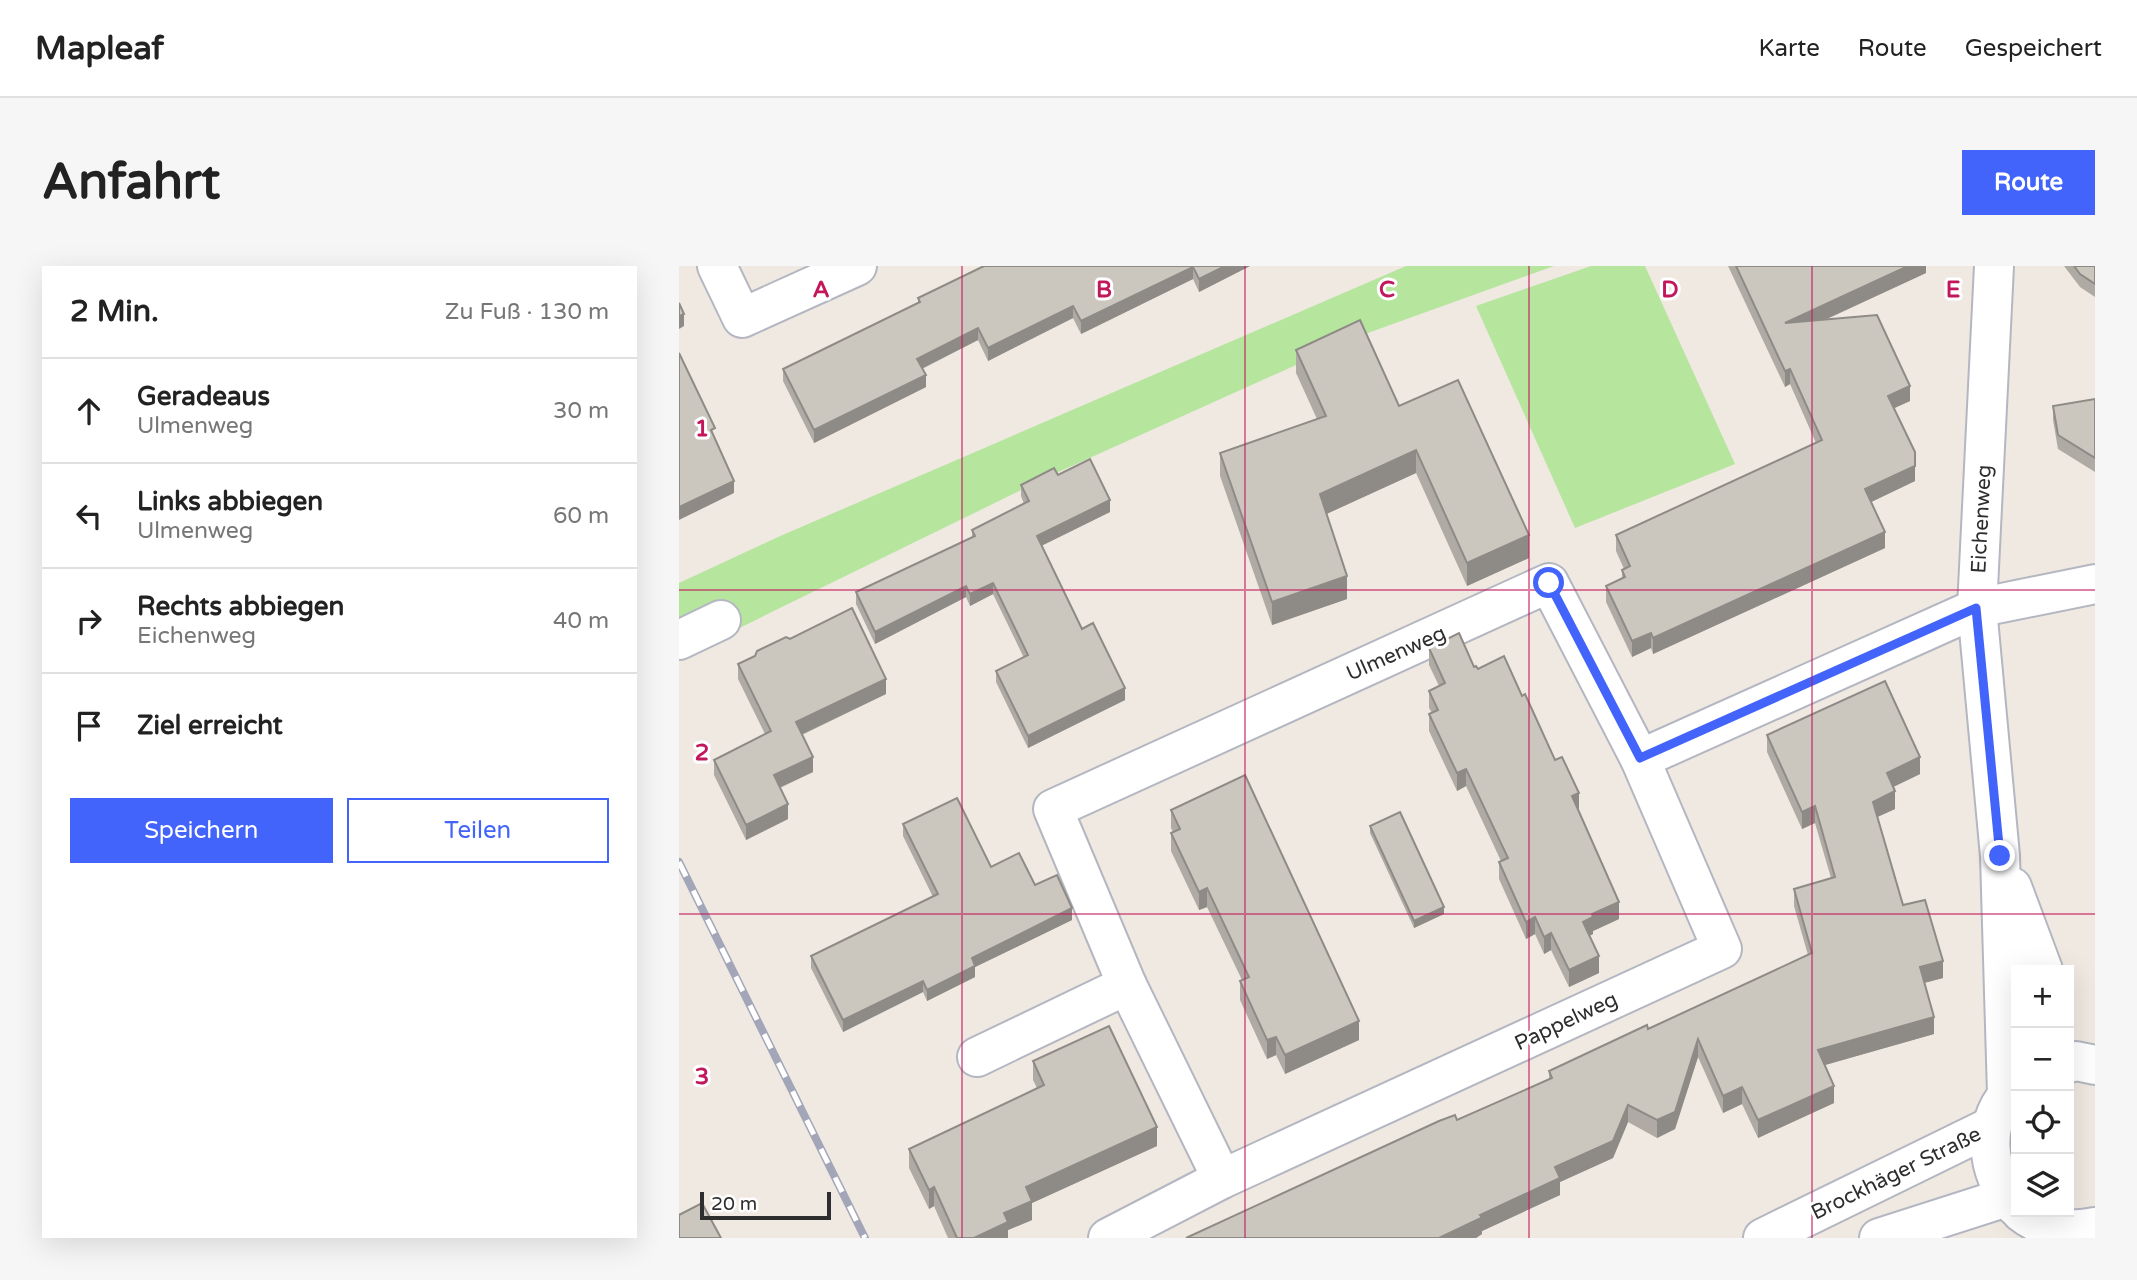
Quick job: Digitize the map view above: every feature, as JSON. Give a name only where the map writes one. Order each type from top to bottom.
[{"type":"street","points":[[717,266],[742,318],[857,266]]},
{"type":"street","name":"Eichenweg","points":[[1994,266],[1976,608],[2000,856],[2005,1102],[1990,1156],[1999,1184],[2011,1200]]},
{"type":"street","name":"Ulmenweg","points":[[1127,985],[1052,809],[1549,583],[1640,758]]},
{"type":"street","points":[[1640,758],[1976,608],[2095,584]]},
{"type":"street","points":[[679,640],[721,621]]},
{"type":"street","name":"Pappelweg","points":[[1108,1238],[1222,1179],[1722,949],[1640,758]]},
{"type":"street","name":"Eichenweg","points":[[2000,856],[2041,965]]},
{"type":"street","points":[[977,1057],[1127,985],[1222,1179]]},
{"type":"street","name":"Brockhäger Straße","points":[[1763,1238],[2005,1102]]},
{"type":"street","points":[[1879,1238],[2011,1206]]},
{"type":"street","points":[[2032,1217],[2044,1226],[2080,1232]]},
{"type":"green space","points":[[1406,266],[1554,266],[1365,334],[1054,474],[727,634],[679,627],[679,583],[778,537]]},
{"type":"green space","points":[[1591,266],[1645,266],[1735,464],[1575,528],[1476,306]]},
{"type":"building","points":[[984,266],[1225,266],[1199,279],[1193,267],[1081,321],[1073,306],[988,348],[978,328],[917,359],[926,375],[814,430],[783,369],[920,302],[918,298]]},
{"type":"building","points":[[1736,266],[1908,266],[1785,323],[1877,315],[1910,386],[1888,396],[1915,452],[1915,466],[1865,489],[1885,532],[1653,638],[1651,633],[1632,641],[1606,586],[1625,577],[1622,570],[1630,566],[1616,535],[1822,440],[1790,369],[1785,371]]},
{"type":"building","points":[[2074,266],[2095,266],[2095,284],[2080,274]]},
{"type":"building","points":[[679,303],[684,314],[679,316]]},
{"type":"building","points":[[1360,320],[1399,406],[1458,380],[1529,535],[1467,563],[1416,450],[1320,494],[1347,576],[1272,602],[1220,453],[1326,416],[1296,350]]},
{"type":"building","points":[[679,353],[715,428],[711,430],[734,481],[679,507]]},
{"type":"building","points":[[2095,399],[2095,458],[2058,435],[2053,406]]},
{"type":"building","points":[[1090,459],[1110,500],[1037,536],[1082,629],[1093,623],[1125,688],[1028,736],[996,671],[1028,655],[993,583],[970,594],[966,586],[875,632],[856,592],[975,536],[972,530],[1029,501],[1021,485],[1054,468],[1058,475]]},
{"type":"building","points":[[852,608],[886,679],[796,722],[813,757],[774,775],[788,804],[746,825],[714,760],[771,731],[738,664],[755,656],[757,651],[786,637],[790,639]]},
{"type":"building","points":[[1459,633],[1474,667],[1478,669],[1504,656],[1522,696],[1525,694],[1555,760],[1562,757],[1579,793],[1572,796],[1619,902],[1592,914],[1593,917],[1583,922],[1599,956],[1569,970],[1551,933],[1544,937],[1535,917],[1526,922],[1499,862],[1508,858],[1466,769],[1457,773],[1429,714],[1438,710],[1429,691],[1445,683],[1429,648]]},
{"type":"building","points":[[1885,681],[1920,757],[1887,773],[1895,791],[1873,802],[1903,905],[1925,900],[1943,961],[1920,967],[1934,1017],[1818,1050],[1834,1086],[1758,1120],[1742,1087],[1723,1096],[1698,1039],[1675,1112],[1657,1120],[1628,1105],[1613,1141],[1555,1167],[1560,1178],[1480,1215],[1482,1217],[1479,1219],[1439,1238],[1186,1238],[1439,1121],[1455,1115],[1457,1120],[1552,1078],[1549,1071],[1647,1025],[1648,1029],[1812,953],[1794,889],[1835,877],[1815,806],[1802,812],[1767,735]]},
{"type":"building","points":[[1245,775],[1359,1021],[1285,1055],[1276,1037],[1267,1040],[1240,981],[1249,977],[1207,888],[1199,892],[1171,833],[1180,829],[1171,810]]},
{"type":"building","points":[[957,798],[991,867],[1019,853],[1035,885],[1057,875],[1072,908],[972,958],[975,966],[927,990],[923,981],[843,1020],[811,956],[938,894],[903,824]]},
{"type":"building","points":[[1400,812],[1444,907],[1414,921],[1370,826]]},
{"type":"building","points":[[1109,1026],[1157,1127],[1026,1187],[1032,1201],[1004,1213],[1008,1222],[974,1238],[957,1238],[934,1187],[929,1190],[909,1149],[1044,1085],[1033,1061]]},
{"type":"building","points":[[702,1203],[721,1238],[679,1238],[679,1215]]},
{"type":"railway","points":[[679,862],[865,1238]]},
{"type":"route","points":[[1549,583],[1640,758],[1976,608],[2000,856]]}]
